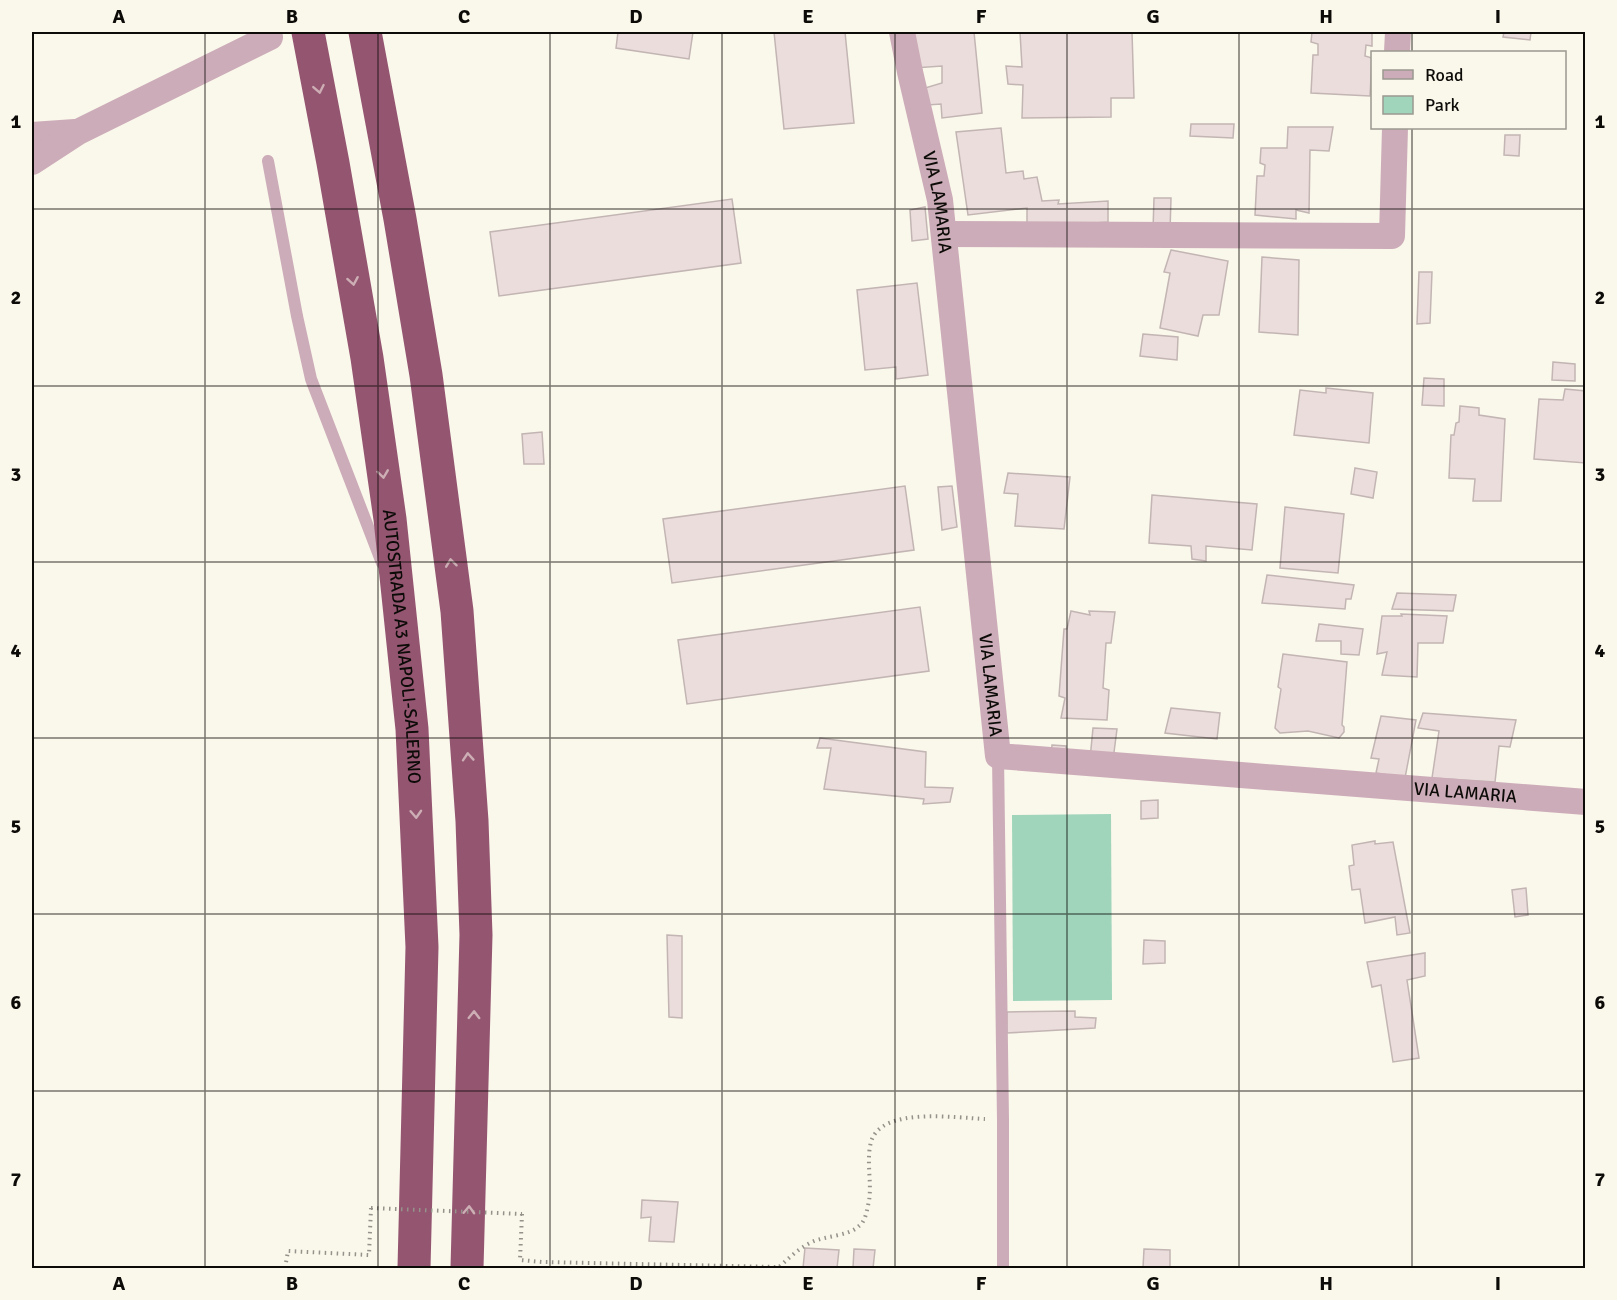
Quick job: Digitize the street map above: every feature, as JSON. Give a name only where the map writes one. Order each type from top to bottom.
[{"type":"highway","name":"AUTOSTRADA A3 NAPOLI-SALERNO","points":[[308,32],[367,358],[390,519],[412,729],[422,947],[414,1269]]},
{"type":"highway","points":[[364,32],[400,219],[426,375],[458,632],[472,821],[476,935],[467,1269]]},
{"type":"street","name":"VIA LAMARIA","points":[[902,32],[909,72],[940,200],[998,756],[1586,802]]},
{"type":"street","points":[[1397,51],[1398,32]]},
{"type":"street","points":[[32,162],[78,132],[270,36]]},
{"type":"street","points":[[944,234],[1392,236],[1395,129]]},
{"type":"street","points":[[32,135],[78,132]]},
{"type":"lane","points":[[268,161],[311,379],[401,614]]},
{"type":"lane","points":[[998,756],[1004,1120],[1003,1269]]},
{"type":"path","points":[[285,1269],[288,1251],[369,1255],[371,1208],[522,1214],[520,1260],[779,1267],[812,1242],[845,1233],[860,1226],[870,1195],[871,1140],[879,1128],[895,1120],[921,1117],[1004,1120]]},
{"type":"green space","points":[[1111,814],[1112,1000],[1013,1001],[1012,815]]},
{"type":"building","points":[[618,32],[693,32],[689,59],[616,48]]},
{"type":"building","points":[[774,32],[845,32],[854,123],[784,129]]},
{"type":"building","points":[[911,32],[974,32],[982,113],[942,118],[941,104],[927,105],[925,88],[942,83],[942,66],[914,68]]},
{"type":"building","points":[[1020,32],[1132,32],[1134,98],[1111,98],[1111,117],[1022,118],[1023,85],[1008,84],[1006,66],[1022,67]]},
{"type":"building","points":[[1312,32],[1372,32],[1372,46],[1366,45],[1365,56],[1371,58],[1370,96],[1311,93],[1313,55],[1318,55],[1318,44],[1311,42]]},
{"type":"building","points":[[1504,32],[1531,32],[1530,40],[1503,37]]},
{"type":"building","points":[[1191,124],[1234,124],[1233,138],[1190,136]]},
{"type":"building","points":[[1288,127],[1333,127],[1329,151],[1310,150],[1309,213],[1296,210],[1296,219],[1255,215],[1257,176],[1264,176],[1265,165],[1260,163],[1261,148],[1287,148]]},
{"type":"building","points":[[1001,128],[1006,173],[1023,171],[1024,179],[1037,177],[1042,201],[1059,200],[1058,204],[1108,201],[1108,222],[1027,228],[1027,208],[968,215],[956,132]]},
{"type":"building","points":[[1505,135],[1520,135],[1519,156],[1504,155]]},
{"type":"building","points":[[1154,198],[1171,198],[1170,231],[1153,230]]},
{"type":"building","points":[[732,199],[741,263],[499,296],[490,232]]},
{"type":"building","points":[[925,207],[928,239],[912,241],[910,210]]},
{"type":"building","points":[[1171,250],[1228,261],[1219,315],[1203,315],[1198,336],[1160,328],[1170,273],[1164,272]]},
{"type":"building","points":[[1262,257],[1299,260],[1298,335],[1259,332]]},
{"type":"building","points":[[1419,272],[1432,272],[1430,323],[1417,324]]},
{"type":"building","points":[[917,283],[928,375],[896,379],[896,367],[865,370],[857,290]]},
{"type":"building","points":[[1143,334],[1178,337],[1177,360],[1140,356]]},
{"type":"building","points":[[1553,362],[1575,364],[1575,381],[1552,380]]},
{"type":"building","points":[[1424,378],[1444,379],[1444,406],[1422,405]]},
{"type":"building","points":[[1326,388],[1373,393],[1369,443],[1294,435],[1300,390],[1326,393]]},
{"type":"building","points":[[1565,389],[1586,391],[1586,463],[1534,459],[1539,399],[1563,400]]},
{"type":"building","points":[[1460,406],[1479,408],[1479,415],[1505,419],[1501,501],[1473,501],[1475,479],[1449,478],[1451,435],[1454,435],[1456,423],[1459,422]]},
{"type":"building","points":[[542,432],[544,464],[524,464],[522,434]]},
{"type":"building","points":[[1355,468],[1377,472],[1373,498],[1351,494]]},
{"type":"building","points":[[1008,473],[1070,477],[1064,529],[1015,526],[1018,494],[1004,493]]},
{"type":"building","points":[[905,486],[914,550],[672,583],[663,519]]},
{"type":"building","points":[[952,486],[957,527],[942,530],[938,487]]},
{"type":"building","points":[[1152,495],[1257,504],[1252,550],[1206,546],[1206,561],[1192,559],[1191,546],[1149,543]]},
{"type":"building","points":[[1285,507],[1344,514],[1338,573],[1280,568]]},
{"type":"building","points":[[1267,575],[1354,585],[1351,599],[1346,599],[1345,609],[1262,603]]},
{"type":"building","points":[[1397,593],[1456,595],[1453,611],[1392,609]]},
{"type":"building","points":[[920,607],[929,671],[687,704],[678,640]]},
{"type":"building","points":[[1071,611],[1090,615],[1089,611],[1115,612],[1111,643],[1106,643],[1103,688],[1109,690],[1107,720],[1061,718],[1065,698],[1059,696],[1064,629],[1067,629]]},
{"type":"building","points":[[1401,614],[1447,616],[1443,643],[1418,643],[1417,677],[1382,675],[1387,652],[1377,654],[1382,616],[1402,616]]},
{"type":"building","points":[[1319,624],[1363,629],[1359,655],[1341,654],[1341,641],[1316,641]]},
{"type":"building","points":[[1283,654],[1347,662],[1342,725],[1344,732],[1339,738],[1308,731],[1280,733],[1275,728]]},
{"type":"building","points":[[1171,708],[1220,713],[1217,739],[1165,733]]},
{"type":"building","points":[[1423,713],[1516,720],[1510,747],[1499,746],[1495,782],[1432,778],[1439,731],[1418,728]]},
{"type":"building","points":[[1381,716],[1416,720],[1405,778],[1376,773],[1379,759],[1371,758]]},
{"type":"building","points":[[1093,728],[1117,729],[1113,760],[1090,759]]},
{"type":"building","points":[[820,738],[926,752],[925,787],[953,788],[950,802],[923,804],[924,799],[824,789],[831,748],[817,748]]},
{"type":"building","points":[[1052,745],[1066,746],[1066,757],[1051,756]]},
{"type":"building","points":[[1158,800],[1158,818],[1141,819],[1141,801]]},
{"type":"building","points":[[1375,841],[1375,844],[1393,842],[1410,933],[1397,935],[1395,917],[1365,923],[1360,889],[1352,890],[1349,866],[1354,865],[1352,845]]},
{"type":"building","points":[[1526,888],[1528,915],[1515,917],[1512,890]]},
{"type":"building","points":[[667,935],[682,936],[682,1018],[669,1017]]},
{"type":"building","points":[[1144,940],[1165,941],[1165,963],[1143,964]]},
{"type":"building","points":[[1425,953],[1425,976],[1407,980],[1419,1058],[1393,1062],[1381,985],[1372,987],[1367,962]]},
{"type":"building","points":[[1075,1011],[1075,1017],[1096,1018],[1095,1028],[1007,1033],[1007,1012]]},
{"type":"building","points":[[642,1200],[678,1202],[674,1242],[649,1241],[651,1217],[641,1218]]},
{"type":"building","points":[[805,1248],[839,1250],[837,1268],[803,1268]]},
{"type":"building","points":[[854,1249],[875,1250],[873,1268],[853,1268]]},
{"type":"building","points":[[1144,1249],[1170,1250],[1170,1268],[1143,1268]]}]
